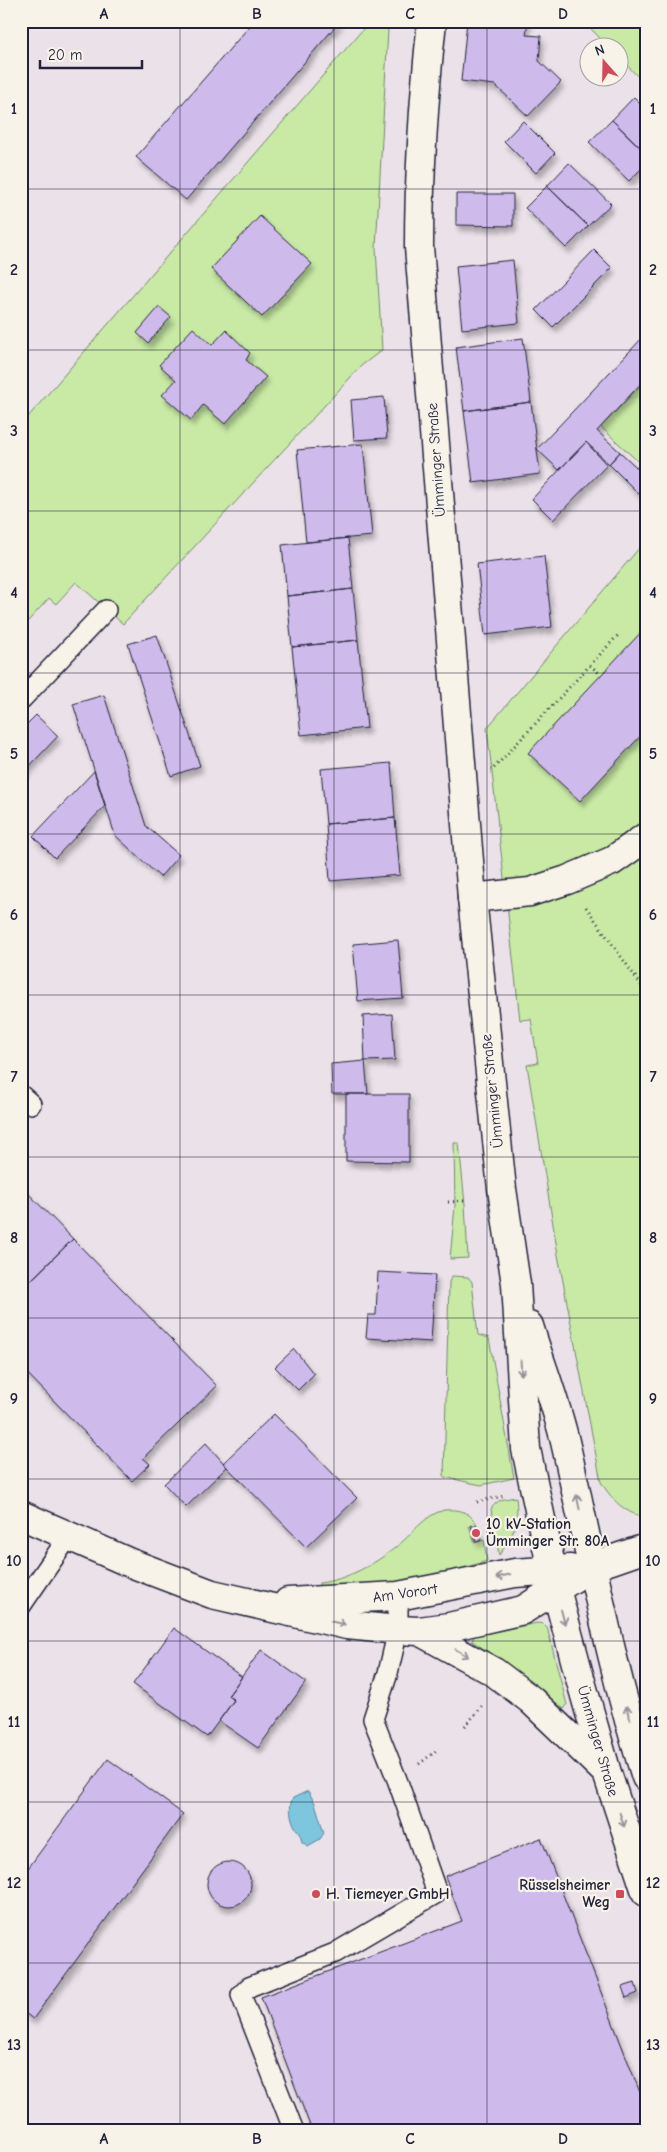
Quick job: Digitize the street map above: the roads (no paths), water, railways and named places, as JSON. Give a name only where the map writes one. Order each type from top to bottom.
[{"type":"street","name":"Ümminger Straße","points":[[432,21],[424,88],[419,181],[419,247],[472,898],[501,1181],[516,1284],[526,1449],[554,1580],[607,1774],[646,1892]]},
{"type":"street","points":[[472,898],[530,892],[567,880],[612,861],[646,837]]},
{"type":"street","name":"Ümminger Straße","points":[[516,1284],[565,1444],[591,1567],[635,1743],[646,1777]]},
{"type":"street","name":"Am Vorort","points":[[21,1515],[128,1562],[212,1594],[347,1625],[409,1630],[449,1627],[522,1610],[554,1580]]},
{"type":"street","points":[[554,1580],[646,1548]]},
{"type":"street","name":"Am Vorort","points":[[256,1604],[398,1596],[514,1573],[554,1580]]},
{"type":"street","name":"Am Vorort","points":[[409,1630],[494,1672],[532,1700],[607,1774]]},
{"type":"lane","points":[[21,700],[106,610]]},
{"type":"lane","points":[[21,1606],[70,1536]]},
{"type":"lane","points":[[294,2131],[241,1995],[249,1987],[335,1953],[437,1893],[398,1782],[372,1719],[388,1673],[409,1630],[398,1596]]},
{"type":"water","points":[[308,1791],[315,1803],[324,1833],[320,1839],[308,1846],[302,1842],[300,1833],[291,1817],[290,1806],[293,1798]]},
{"type":"place","name":"10 kV-Station Ümminger Str. 80A","points":[[476,1533]]},
{"type":"place","name":"H. Tiemeyer GmbH","points":[[316,1894]]},
{"type":"place","name":"Rüsselsheimer Weg","points":[[620,1894]]}]
